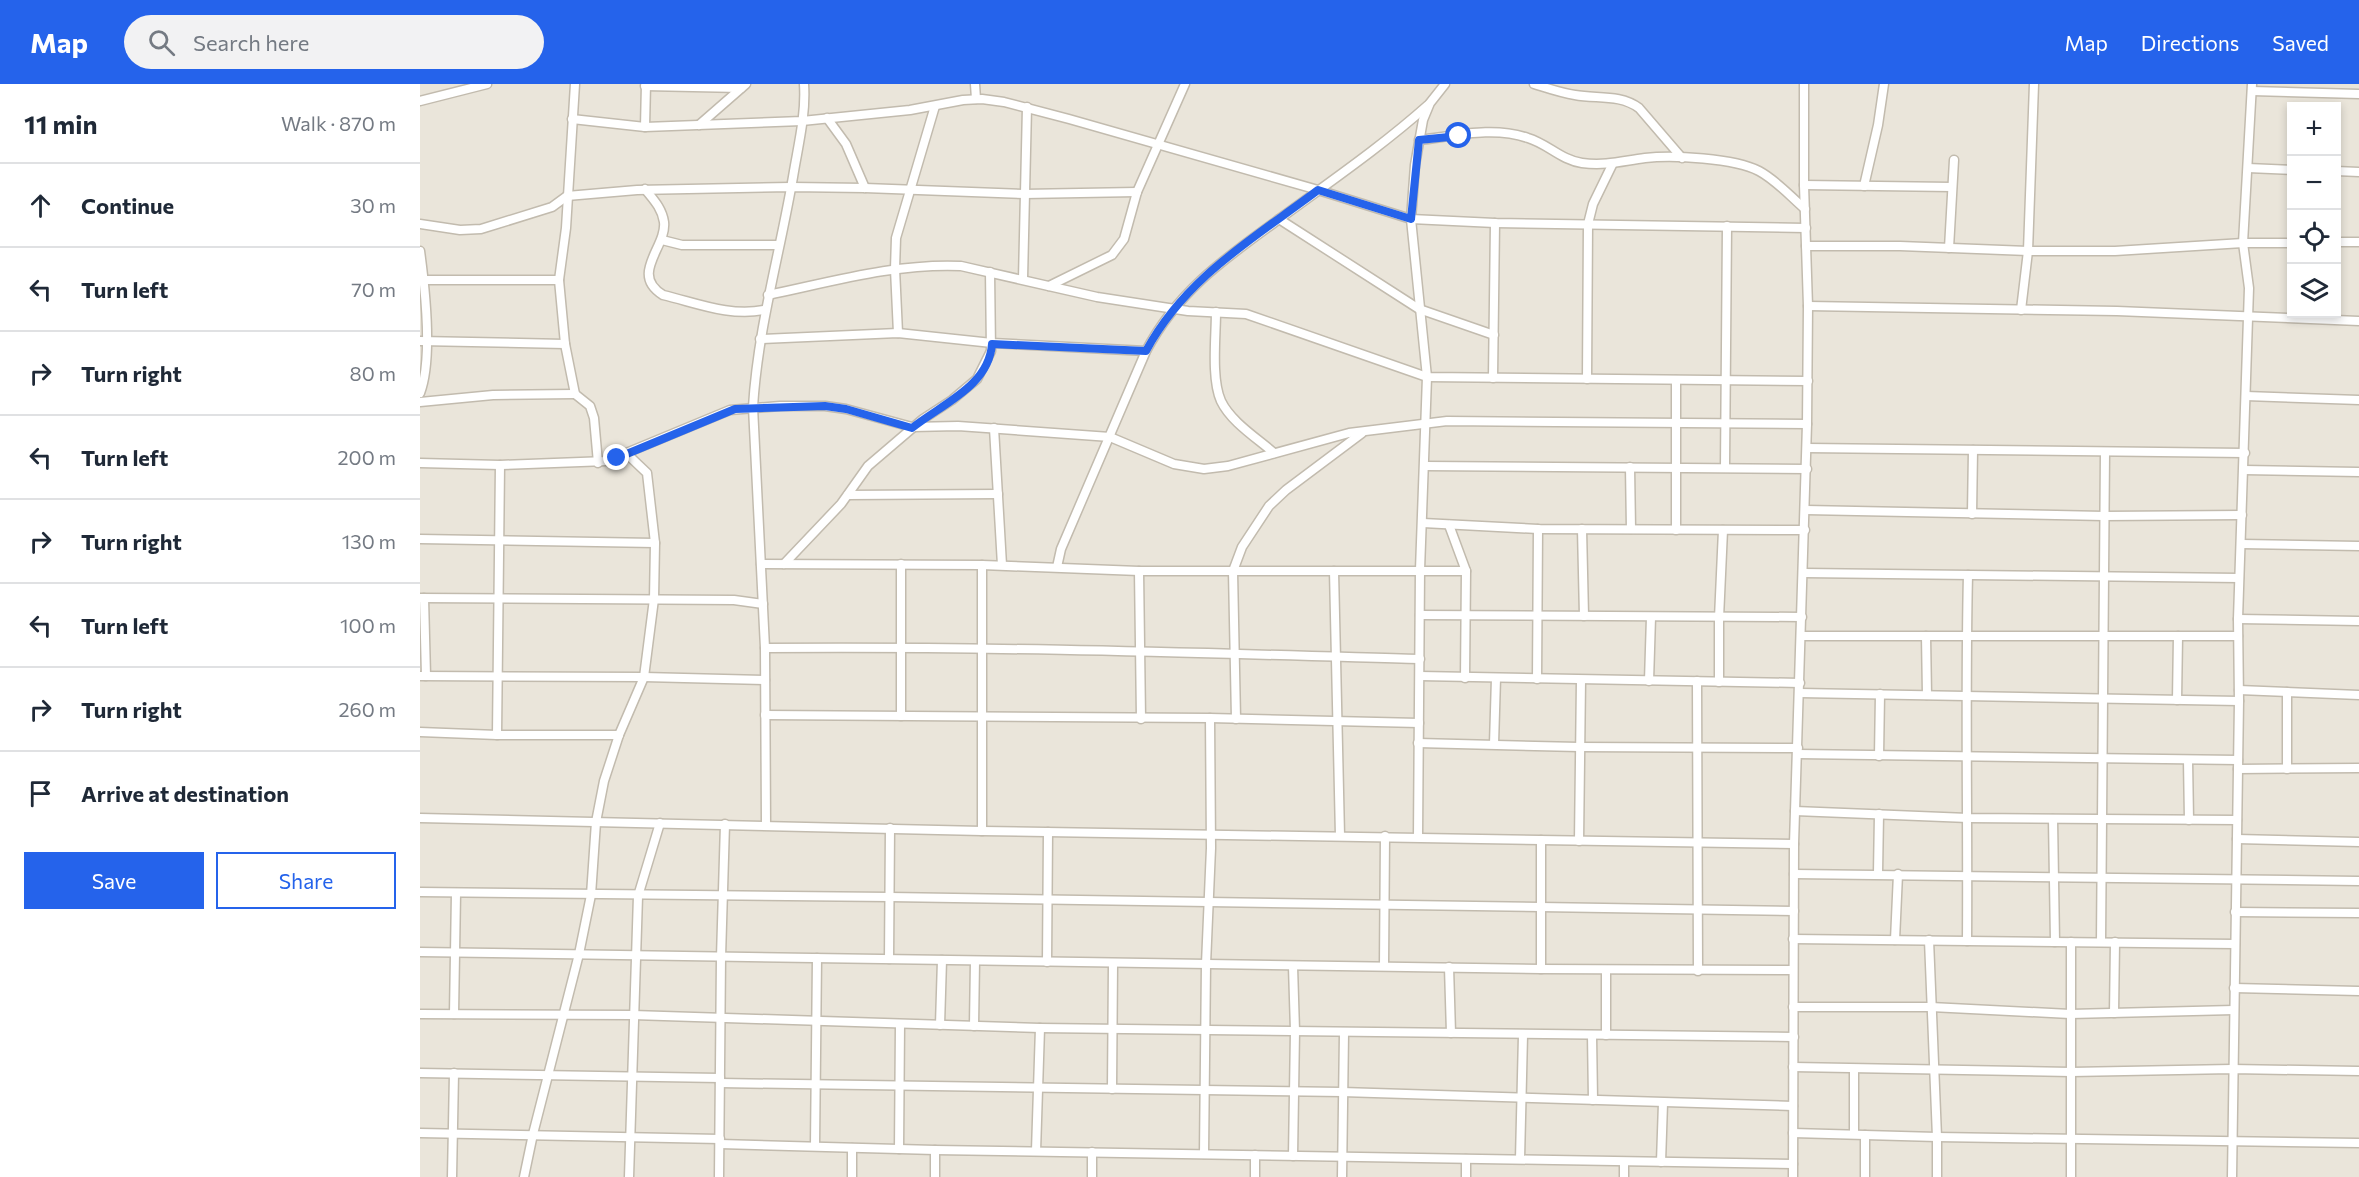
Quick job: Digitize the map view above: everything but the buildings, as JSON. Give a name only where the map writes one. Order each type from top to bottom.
[{"type":"street","points":[[420,100],[487,84]]},
{"type":"street","points":[[574,84],[566,228],[559,280],[565,344],[575,394]]},
{"type":"street","points":[[766,825],[764,604],[753,407],[764,310],[791,187],[802,121],[804,84]]},
{"type":"street","points":[[975,84],[976,99]]},
{"type":"street","points":[[1057,567],[1061,549],[1146,351],[1163,320],[1194,285],[1221,261],[1393,135],[1430,103],[1445,84]]},
{"type":"street","points":[[1534,84],[1573,95],[1615,98],[1631,102],[1639,108],[1682,158]]},
{"type":"street","points":[[1793,1177],[1794,844],[1803,617],[1808,381],[1804,84]]},
{"type":"street","points":[[1864,186],[1878,125],[1884,84]]},
{"type":"street","points":[[2021,310],[2028,251],[2034,84]]},
{"type":"street","points":[[645,127],[646,85],[744,86]]},
{"type":"street","points":[[698,125],[744,86]]},
{"type":"street","points":[[1049,286],[1112,255],[1124,239],[1137,192],[1159,145],[1181,86]]},
{"type":"street","points":[[2232,1177],[2239,701],[2238,619],[2249,316],[2249,288],[2243,243],[2252,87],[2359,94]]},
{"type":"street","points":[[572,119],[645,127],[802,121],[899,112],[976,99],[1027,107],[1411,219],[1496,223],[1806,228]]},
{"type":"street","points":[[1418,837],[1420,570],[1426,377],[1411,219],[1419,140],[1430,103]]},
{"type":"street","points":[[898,333],[896,238],[935,106]]},
{"type":"street","points":[[1023,279],[1027,107]]},
{"type":"street","points":[[827,118],[846,144],[865,188]]},
{"type":"street","points":[[1419,140],[1480,132],[1508,133],[1539,142],[1572,161],[1612,165],[1646,158],[1682,158],[1748,166],[1769,177],[1805,208]]},
{"type":"street","points":[[1949,248],[1954,160]]},
{"type":"street","points":[[1587,379],[1588,224],[1593,204],[1612,165]]},
{"type":"street","points":[[2248,168],[2287,170]]},
{"type":"street","points":[[2341,171],[2359,172]]},
{"type":"street","points":[[1804,184],[1952,188]]},
{"type":"street","points":[[420,224],[460,230],[481,229],[552,207],[567,196],[645,189],[791,187],[1024,194],[1137,192]]},
{"type":"street","points":[[645,189],[662,213],[664,224],[662,240],[651,259],[650,268],[653,285],[657,291],[734,312],[750,313],[764,310]]},
{"type":"street","points":[[1279,219],[1419,309],[1494,334]]},
{"type":"street","points":[[1493,378],[1496,223]]},
{"type":"street","points":[[1725,468],[1726,226]]},
{"type":"street","points":[[662,240],[682,245],[779,245]]},
{"type":"street","points":[[2341,242],[2359,242]]},
{"type":"street","points":[[1806,246],[2115,251],[2243,243],[2287,243]]},
{"type":"street","points":[[420,251],[426,374],[420,393]]},
{"type":"street","points":[[768,295],[895,269],[944,265],[990,272],[1086,295],[1172,309],[1246,314],[1426,377],[1808,381]]},
{"type":"street","points":[[784,564],[848,495],[868,466],[912,428],[977,379],[989,359],[992,344],[990,272]]},
{"type":"street","points":[[421,280],[559,280]]},
{"type":"street","points":[[1808,306],[2249,316],[2359,321]]},
{"type":"street","points":[[1216,312],[1217,376],[1221,400],[1230,414],[1274,453]]},
{"type":"street","points":[[760,339],[898,333],[992,344],[1146,351]]},
{"type":"street","points":[[424,341],[565,344]]},
{"type":"street","points":[[1676,380],[1676,530]]},
{"type":"street","points":[[420,402],[493,395],[575,394],[590,406],[594,418],[598,463]]},
{"type":"street","points":[[2246,396],[2359,400]]},
{"type":"street","points":[[420,463],[500,465],[598,463],[627,454],[730,410],[753,407],[825,406],[846,409],[912,428],[993,428],[1110,437],[1174,464],[1190,468],[1215,468],[1349,433],[1447,422],[1807,424]]},
{"type":"street","points":[[993,428],[1002,566]]},
{"type":"street","points":[[1236,719],[1233,572],[1242,547],[1269,506],[1286,490],[1365,431]]},
{"type":"street","points":[[1807,448],[2245,453]]},
{"type":"street","points":[[1972,513],[1973,450]]},
{"type":"street","points":[[2102,942],[2101,819],[2106,452]]},
{"type":"street","points":[[524,1177],[565,1014],[591,895],[596,822],[604,781],[619,735],[644,677],[654,599],[655,543],[647,474],[627,454]]},
{"type":"street","points":[[497,735],[500,465]]},
{"type":"street","points":[[1425,466],[1807,469]]},
{"type":"street","points":[[1630,467],[1631,529]]},
{"type":"street","points":[[2244,470],[2359,472]]},
{"type":"street","points":[[848,495],[998,494]]},
{"type":"street","points":[[1806,510],[2104,516],[2242,515]]},
{"type":"street","points":[[1423,523],[1538,529],[1805,530]]},
{"type":"street","points":[[1449,525],[1466,571],[1465,678]]},
{"type":"street","points":[[1537,679],[1538,529]]},
{"type":"street","points":[[1582,529],[1584,616]]},
{"type":"street","points":[[1719,682],[1723,530]]},
{"type":"street","points":[[420,539],[655,543]]},
{"type":"street","points":[[2241,544],[2359,546]]},
{"type":"street","points":[[761,564],[982,565],[1233,572],[1466,571]]},
{"type":"street","points":[[901,564],[902,716]]},
{"type":"street","points":[[982,565],[982,831]]},
{"type":"street","points":[[1139,571],[1141,719]]},
{"type":"street","points":[[1334,572],[1340,836]]},
{"type":"street","points":[[1804,573],[2239,578]]},
{"type":"street","points":[[1967,941],[1968,818],[1965,695],[1968,575]]},
{"type":"street","points":[[764,604],[734,600],[422,598],[423,676],[765,680]]},
{"type":"street","points":[[1420,615],[1803,617]]},
{"type":"street","points":[[1649,681],[1650,616]]},
{"type":"street","points":[[2238,619],[2359,621]]},
{"type":"street","points":[[1802,636],[2238,636]]},
{"type":"street","points":[[1926,636],[1927,694]]},
{"type":"street","points":[[2177,700],[2178,636]]},
{"type":"street","points":[[765,648],[981,648],[1420,659]]},
{"type":"street","points":[[1420,676],[1697,681],[1880,694],[2239,701]]},
{"type":"street","points":[[1494,744],[1496,678]]},
{"type":"street","points":[[1579,841],[1581,680]]},
{"type":"street","points":[[1697,681],[1698,971]]},
{"type":"street","points":[[2239,690],[2359,695]]},
{"type":"street","points":[[2287,692],[2288,769]]},
{"type":"street","points":[[1878,756],[1880,694]]},
{"type":"street","points":[[765,715],[1210,718],[1419,723]]},
{"type":"street","points":[[1204,1154],[1206,964],[1211,834],[1210,718]]},
{"type":"street","points":[[420,732],[497,735],[619,735]]},
{"type":"street","points":[[1419,743],[1698,748],[1967,758],[2188,760],[2288,769],[2359,768]]},
{"type":"street","points":[[2188,760],[2189,820]]},
{"type":"street","points":[[1795,811],[1968,818],[2237,820]]},
{"type":"street","points":[[1878,873],[1879,814]]},
{"type":"street","points":[[420,818],[982,831],[1794,844]]},
{"type":"street","points":[[2053,819],[2055,942]]},
{"type":"street","points":[[629,1177],[634,956],[638,896],[660,823]]},
{"type":"street","points":[[719,1177],[725,824]]},
{"type":"street","points":[[889,959],[890,828]]},
{"type":"street","points":[[1047,962],[1048,832]]},
{"type":"street","points":[[1384,966],[1385,836]]},
{"type":"street","points":[[2237,839],[2359,842]]},
{"type":"street","points":[[1541,840],[1542,969]]},
{"type":"street","points":[[1794,874],[1878,873],[2359,881]]},
{"type":"street","points":[[1895,940],[1898,874]]},
{"type":"street","points":[[420,892],[1794,911]]},
{"type":"street","points":[[454,1014],[456,893]]},
{"type":"street","points":[[2235,912],[2359,913]]},
{"type":"street","points":[[1793,939],[2235,944]]},
{"type":"street","points":[[1929,940],[1938,1137],[1937,1177]]},
{"type":"street","points":[[2071,942],[2071,1177]]},
{"type":"street","points":[[2114,1013],[2115,942]]},
{"type":"street","points":[[420,952],[1113,964],[1698,971],[1793,970]]},
{"type":"street","points":[[815,1146],[818,958]]},
{"type":"street","points":[[940,1025],[942,960]]},
{"type":"street","points":[[974,1026],[975,961]]},
{"type":"street","points":[[1112,1089],[1113,964]]},
{"type":"street","points":[[1293,966],[1295,1031],[1293,1156]]},
{"type":"street","points":[[1449,967],[1451,1033]]},
{"type":"street","points":[[1606,970],[1606,1035]]},
{"type":"street","points":[[2234,988],[2359,991]]},
{"type":"street","points":[[1793,1008],[1931,1007],[2070,1014],[2234,1010]]},
{"type":"street","points":[[420,1014],[633,1015],[1040,1028],[1206,1028],[1344,1033],[1794,1037]]},
{"type":"street","points":[[899,1149],[900,1024]]},
{"type":"street","points":[[1036,1151],[1040,1028]]},
{"type":"street","points":[[1342,1177],[1344,1033]]},
{"type":"street","points":[[1520,1159],[1523,1035]]},
{"type":"street","points":[[1592,1035],[1593,1100]]},
{"type":"street","points":[[1793,1067],[2071,1072],[2232,1069],[2359,1071]]},
{"type":"street","points":[[1854,1069],[1854,1134]]},
{"type":"street","points":[[420,1073],[632,1076],[816,1085],[1342,1092],[1793,1106]]},
{"type":"street","points":[[452,1177],[454,1073]]},
{"type":"street","points":[[1661,1162],[1663,1102]]},
{"type":"street","points":[[420,1133],[631,1137],[935,1150],[1793,1164]]},
{"type":"street","points":[[1793,1133],[2359,1143]]},
{"type":"street","points":[[1865,1135],[1865,1177]]},
{"type":"street","points":[[852,1148],[852,1177]]},
{"type":"street","points":[[935,1150],[935,1177]]},
{"type":"street","points":[[1092,1152],[1092,1177]]},
{"type":"street","points":[[1255,1155],[1255,1177]]},
{"type":"street","points":[[1466,1159],[1466,1177]]},
{"type":"street","points":[[1624,1162],[1624,1177]]},
{"type":"shaded area","points":[[420,84],[2359,84],[2359,1177],[420,1177]]},
{"type":"route","points":[[617,458],[719,414],[753,407],[825,406],[846,409],[912,428],[977,379],[989,359],[992,344],[1146,351],[1163,320],[1185,293],[1202,277],[1318,190],[1411,219],[1419,140],[1459,136]]}]
